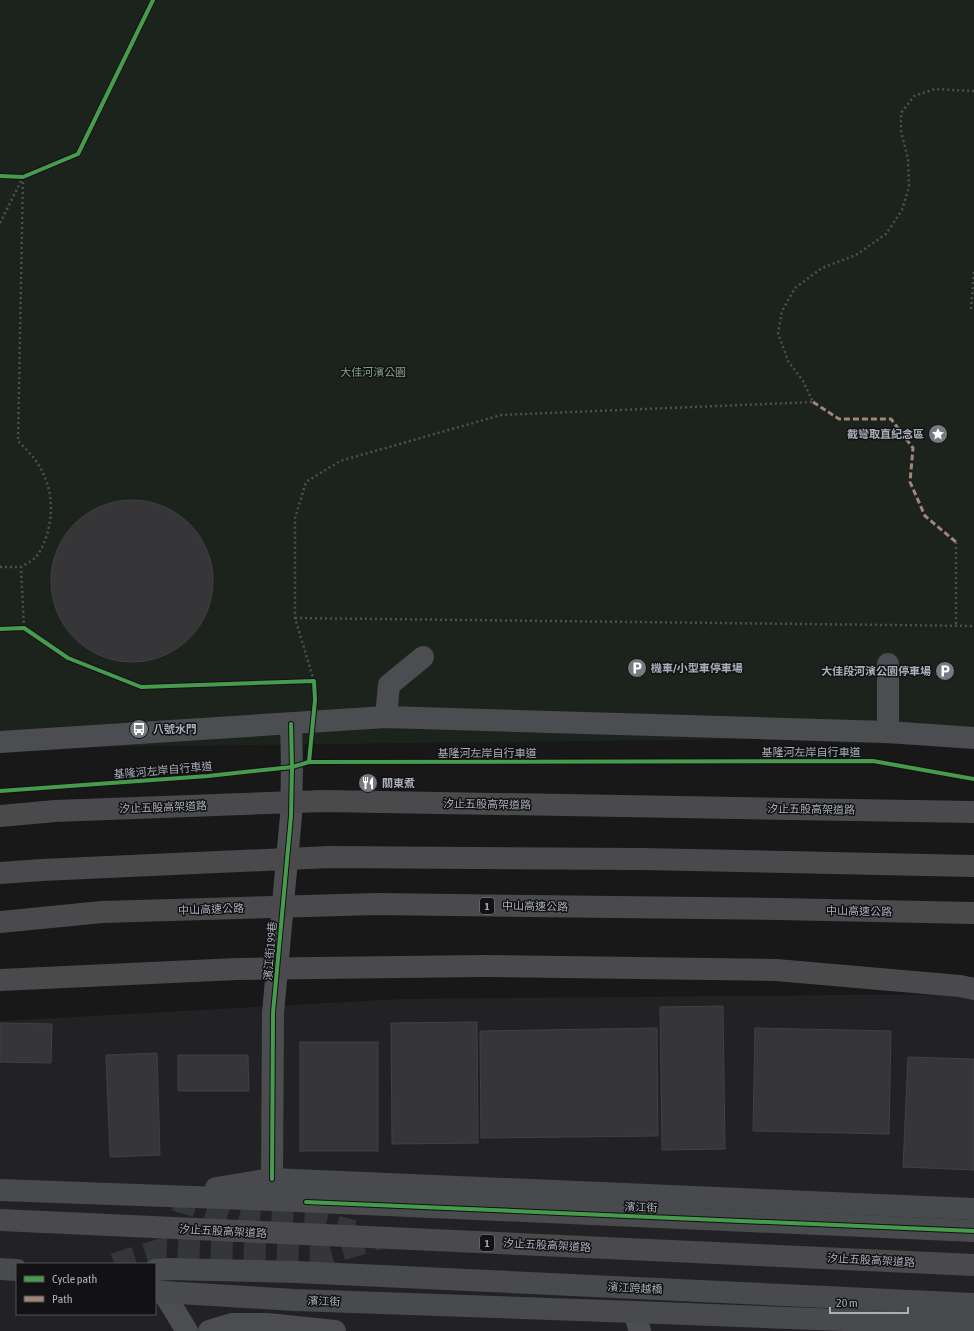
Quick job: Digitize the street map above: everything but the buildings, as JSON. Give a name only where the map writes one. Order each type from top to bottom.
[{"type":"highway","name":"汐止五股高架道路","points":[[0,816],[55,811],[324,801],[974,812]]},
{"type":"highway","points":[[0,873],[330,857],[642,859],[974,866]]},
{"type":"highway","name":"中山高速公路","points":[[0,922],[102,912],[376,904],[974,913]]},
{"type":"highway","points":[[0,980],[237,969],[483,966],[776,970],[960,986],[974,990]]},
{"type":"highway","name":"汐止五股高架道路","points":[[0,1220],[974,1265]]},
{"type":"main road","name":"濱江街","points":[[163,1196],[272,1179],[974,1209]]},
{"type":"main road","name":"濱江街","points":[[0,1190],[974,1231]]},
{"type":"main road","points":[[0,1269],[16,1270]]},
{"type":"main road","name":"濱江跨越橋","points":[[156,1270],[296,1272],[974,1304]]},
{"type":"main road","name":"濱江街","points":[[159,1291],[637,1321],[974,1326]]},
{"type":"lane","points":[[386,717],[389,685],[423,657]]},
{"type":"lane","points":[[888,664],[888,732]]},
{"type":"lane","points":[[0,742],[314,723],[386,717],[888,732],[974,738]]},
{"type":"lane","name":"濱江街199巷","points":[[272,1179],[273,1013],[291,816],[291,724]]},
{"type":"lane","points":[[159,1291],[187,1331]]},
{"type":"lane","points":[[210,1331],[232,1324],[267,1324],[335,1331]]},
{"type":"path","points":[[314,723],[314,681],[295,618],[295,518],[306,482],[340,461],[501,414],[813,402],[802,381],[788,361],[778,333],[782,311],[795,288],[822,268],[856,255],[886,234],[902,210],[909,187],[908,160],[901,131],[901,113],[914,96],[935,89],[974,91]]},
{"type":"path","points":[[16,177],[23,177],[30,174]]},
{"type":"path","points":[[0,223],[23,177]]},
{"type":"path","points":[[0,567],[21,568],[36,557],[44,545],[51,521],[50,496],[46,479],[38,463],[18,441],[23,177]]},
{"type":"path","points":[[971,309],[974,271]]},
{"type":"path","points":[[956,542],[956,626]]},
{"type":"path","points":[[21,568],[24,628]]},
{"type":"path","points":[[295,618],[974,626]]},
{"type":"path","points":[[16,629],[24,628],[30,633]]},
{"type":"path","points":[[306,681],[314,681]]},
{"type":"shaded area","points":[[974,994],[974,1331],[0,1331],[0,1021],[401,999]]},
{"type":"green space","name":"大佳河濱公園","points":[[0,0],[974,0],[974,747],[748,739],[0,748]]},
{"type":"tunnel","points":[[175,1200],[240,1219],[324,1224],[354,1231]]},
{"type":"tunnel","points":[[117,1263],[163,1249],[326,1254],[378,1239]]},
{"type":"marked path","points":[[813,402],[839,419],[891,419],[913,448],[910,482],[925,516],[956,542]]},
{"type":"cycle path","points":[[0,176],[23,177],[78,154],[153,0]]},
{"type":"cycle path","points":[[0,629],[24,628],[68,658],[141,687],[314,681],[315,700],[309,762]]},
{"type":"cycle path","points":[[272,1179],[273,1013],[291,816],[291,724]]},
{"type":"cycle path","name":"基隆河左岸自行車道","points":[[0,791],[208,776],[292,767],[309,762],[873,761],[974,779]]},
{"type":"cycle path","points":[[306,1202],[974,1231]]},
{"type":"place","name":"截彎取直紀念區","points":[[938,434]]},
{"type":"place","name":"機車/小型車停車場","points":[[637,668]]},
{"type":"place","name":"大佳段河濱公園停車場","points":[[945,671]]},
{"type":"place","name":"八號水門","points":[[139,729]]},
{"type":"place","name":"關東煮","points":[[368,783]]}]
